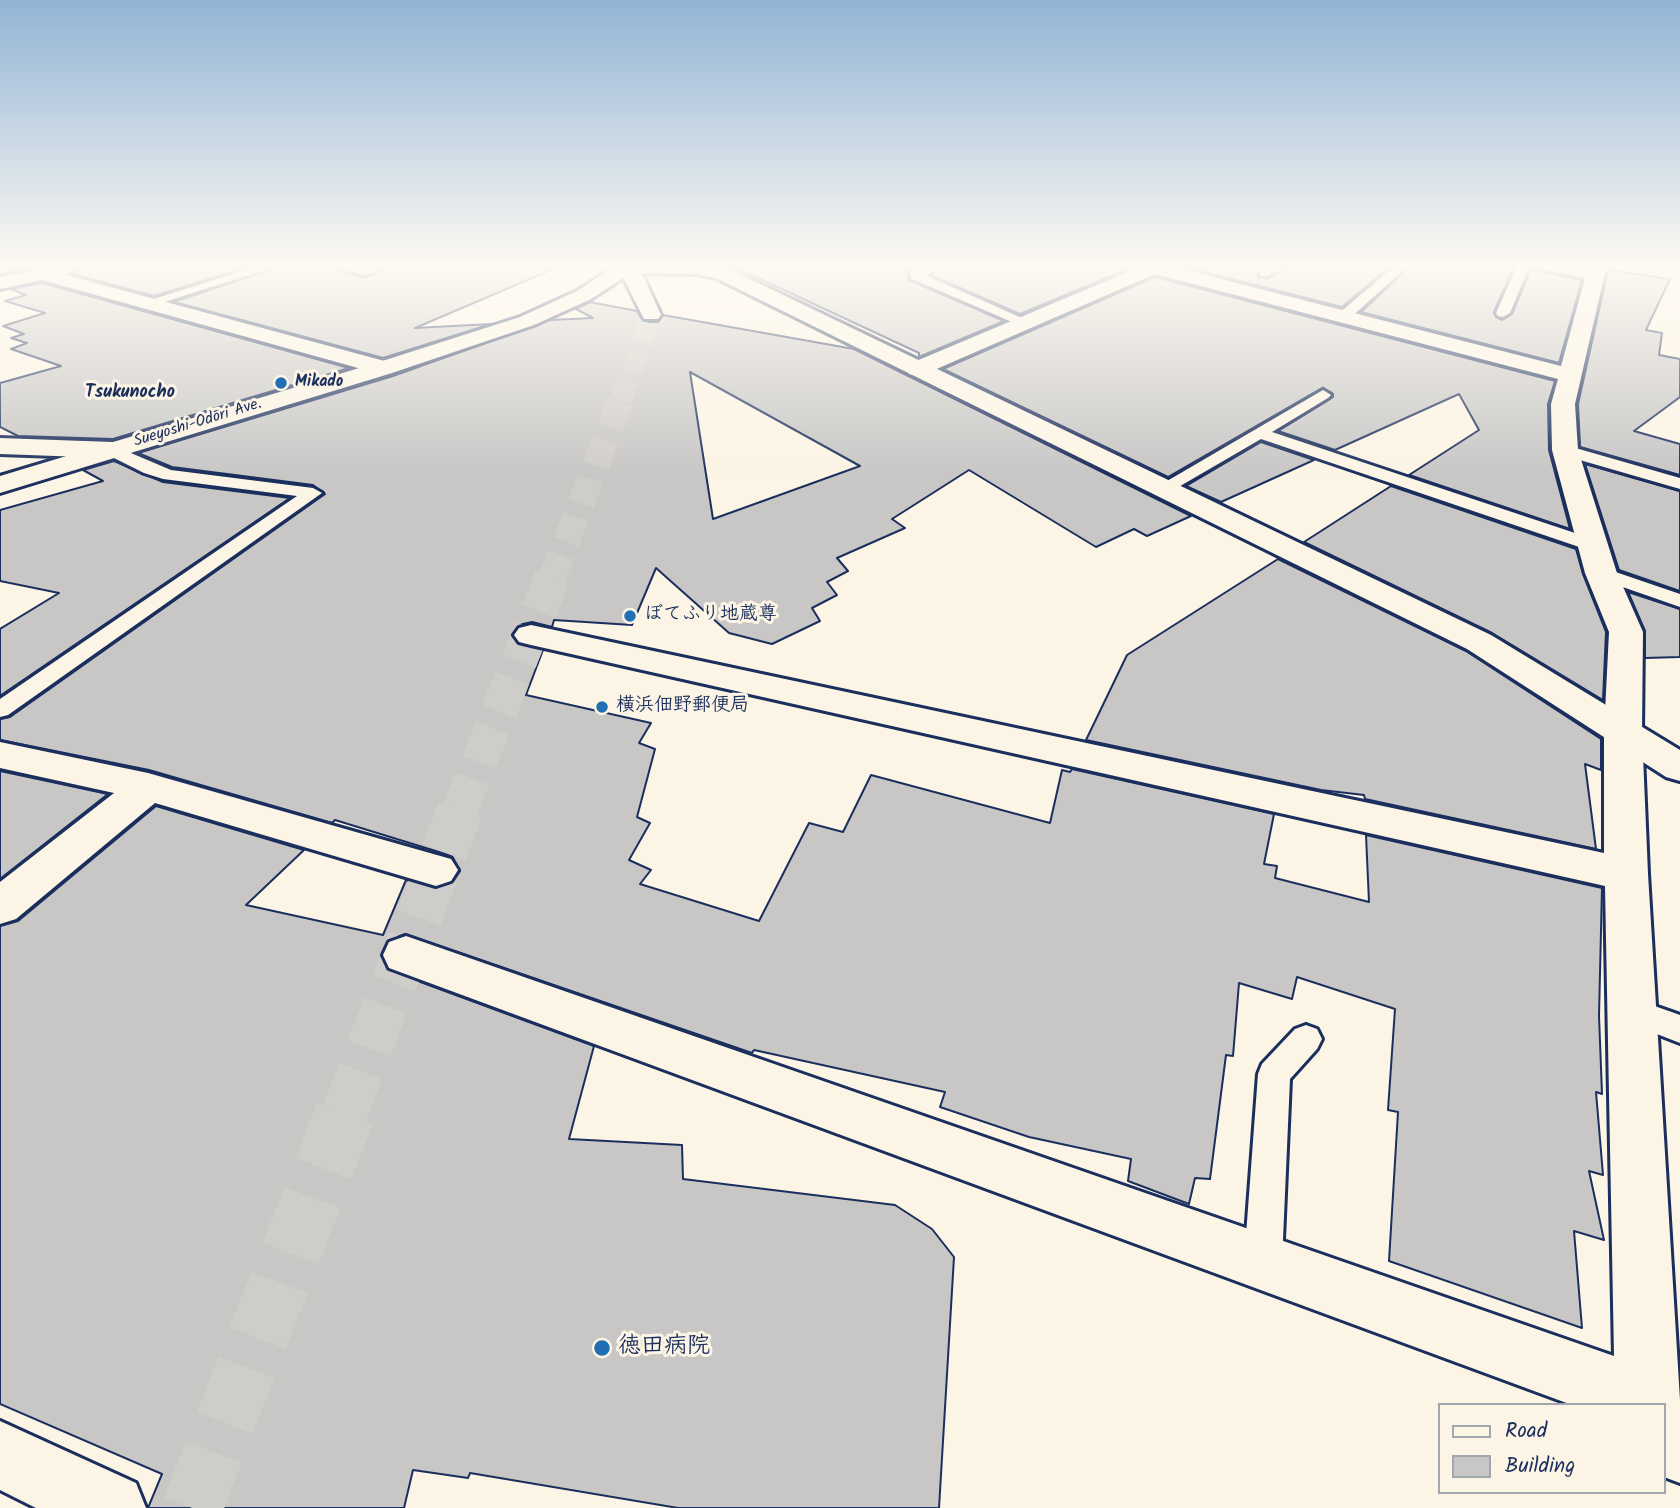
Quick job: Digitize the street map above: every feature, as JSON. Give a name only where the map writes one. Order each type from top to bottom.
[{"type":"street","points":[[261,334],[384,368]]},
{"type":"street","name":"Sueyoshi-Odōri Ave.","points":[[0,485],[486,334]]},
{"type":"street","points":[[847,334],[1479,642],[1680,768]]},
{"type":"street","points":[[917,369],[996,334]]},
{"type":"street","points":[[1410,334],[1571,376]]},
{"type":"street","points":[[1581,334],[1563,404],[1565,450],[1597,559],[1626,632],[1623,732],[1626,874],[1656,1020],[1661,1403]]},
{"type":"street","points":[[2,444],[112,450]]},
{"type":"street","points":[[531,635],[1626,874]]},
{"type":"street","points":[[0,755],[148,788],[436,870]]},
{"type":"street","points":[[0,907],[148,788]]},
{"type":"street","points":[[406,955],[1263,1262],[1618,1403]]},
{"type":"street","points":[[0,1455],[111,1508]]},
{"type":"lane","points":[[1164,488],[1323,395]]},
{"type":"lane","points":[[1259,433],[1597,559],[1680,601]]},
{"type":"lane","points":[[0,710],[313,493],[169,475],[150,469],[112,450]]},
{"type":"lane","points":[[1565,450],[1680,484]]},
{"type":"lane","points":[[1263,1262],[1274,1074],[1306,1039]]},
{"type":"building","points":[[23,334],[228,334],[349,368],[113,439],[18,436],[0,427],[0,383],[61,366],[11,349],[27,343],[11,338]]},
{"type":"building","points":[[295,334],[458,334],[383,358]]},
{"type":"building","points":[[510,334],[772,334],[854,349],[1191,516],[1147,536],[1134,529],[1096,547],[969,470],[892,519],[905,528],[837,558],[848,571],[827,582],[837,595],[812,608],[820,621],[772,644],[729,633],[656,568],[632,625],[554,620],[552,627],[532,622],[518,625],[511,635],[517,644],[543,650],[526,695],[651,723],[639,743],[655,749],[637,817],[650,823],[629,860],[651,870],[640,884],[759,921],[809,823],[843,832],[871,775],[1050,823],[1062,770],[1070,772],[1072,769],[1274,814],[1264,864],[1277,866],[1275,878],[1369,902],[1366,835],[1602,888],[1599,1016],[1602,1094],[1596,1092],[1603,1175],[1589,1171],[1604,1240],[1574,1231],[1582,1328],[1389,1261],[1398,1112],[1388,1110],[1395,1009],[1297,977],[1292,999],[1239,983],[1233,1056],[1226,1055],[1210,1179],[1195,1178],[1189,1204],[1128,1181],[1131,1159],[1029,1137],[940,1107],[945,1092],[754,1050],[752,1053],[405,934],[387,941],[381,956],[388,970],[594,1046],[569,1139],[682,1145],[683,1179],[895,1205],[932,1229],[954,1257],[939,1508],[678,1508],[470,1473],[468,1478],[413,1470],[404,1508],[148,1508],[162,1474],[0,1404],[0,926],[18,921],[156,806],[304,850],[246,905],[383,935],[406,880],[437,888],[452,883],[460,871],[452,856],[335,820],[332,823],[149,770],[0,740],[0,719],[10,717],[325,494],[313,485],[172,467],[138,453],[393,376]],"holes":[[[690,372],[860,466],[713,519]]]},
{"type":"building","points":[[879,334],[972,334],[919,357],[919,353]]},
{"type":"building","points":[[1023,334],[1376,334],[1555,381],[1548,404],[1549,450],[1570,529],[1409,475],[1479,430],[1459,394],[1335,450],[1278,431],[1333,397],[1332,393],[1322,388],[1168,477],[943,369]]},
{"type":"building","points":[[1448,334],[1567,334],[1559,363]]},
{"type":"building","points":[[1594,334],[1662,334],[1659,355],[1680,359],[1680,397],[1634,431],[1680,444],[1680,475],[1580,447],[1578,404]]},
{"type":"building","points":[[1261,442],[1314,460],[1221,502],[1186,486]]},
{"type":"building","points":[[114,461],[163,482],[290,498],[0,696],[0,629],[59,593],[0,581],[0,510],[103,481],[83,470]]},
{"type":"building","points":[[1585,464],[1680,491],[1680,591],[1619,570]]},
{"type":"building","points":[[1391,486],[1576,549],[1606,632],[1603,700],[1492,633],[1304,542]]},
{"type":"building","points":[[1278,559],[1466,651],[1601,739],[1601,770],[1585,764],[1596,849],[1365,799],[1364,795],[1321,790],[1086,740],[1127,655]]},
{"type":"building","points":[[1628,592],[1680,609],[1680,657],[1645,658],[1645,631]]},
{"type":"building","points":[[0,771],[108,794],[0,879]]},
{"type":"tunnel","points":[[621,401],[644,334]]},
{"type":"tunnel","points":[[551,580],[621,400]]},
{"type":"tunnel","points":[[459,812],[552,578]]},
{"type":"tunnel","points":[[344,1114],[460,810]]},
{"type":"tunnel","points":[[192,1508],[345,1113]]},
{"type":"place","name":"Mikado","points":[[281,383]]},
{"type":"place","name":"ぼてふり地蔵尊","points":[[630,616]]},
{"type":"place","name":"横浜佃野郵便局","points":[[602,707]]},
{"type":"place","name":"徳田病院","points":[[602,1348]]},
{"type":"district","name":"Tsukunocho","points":[[130,394]]}]
